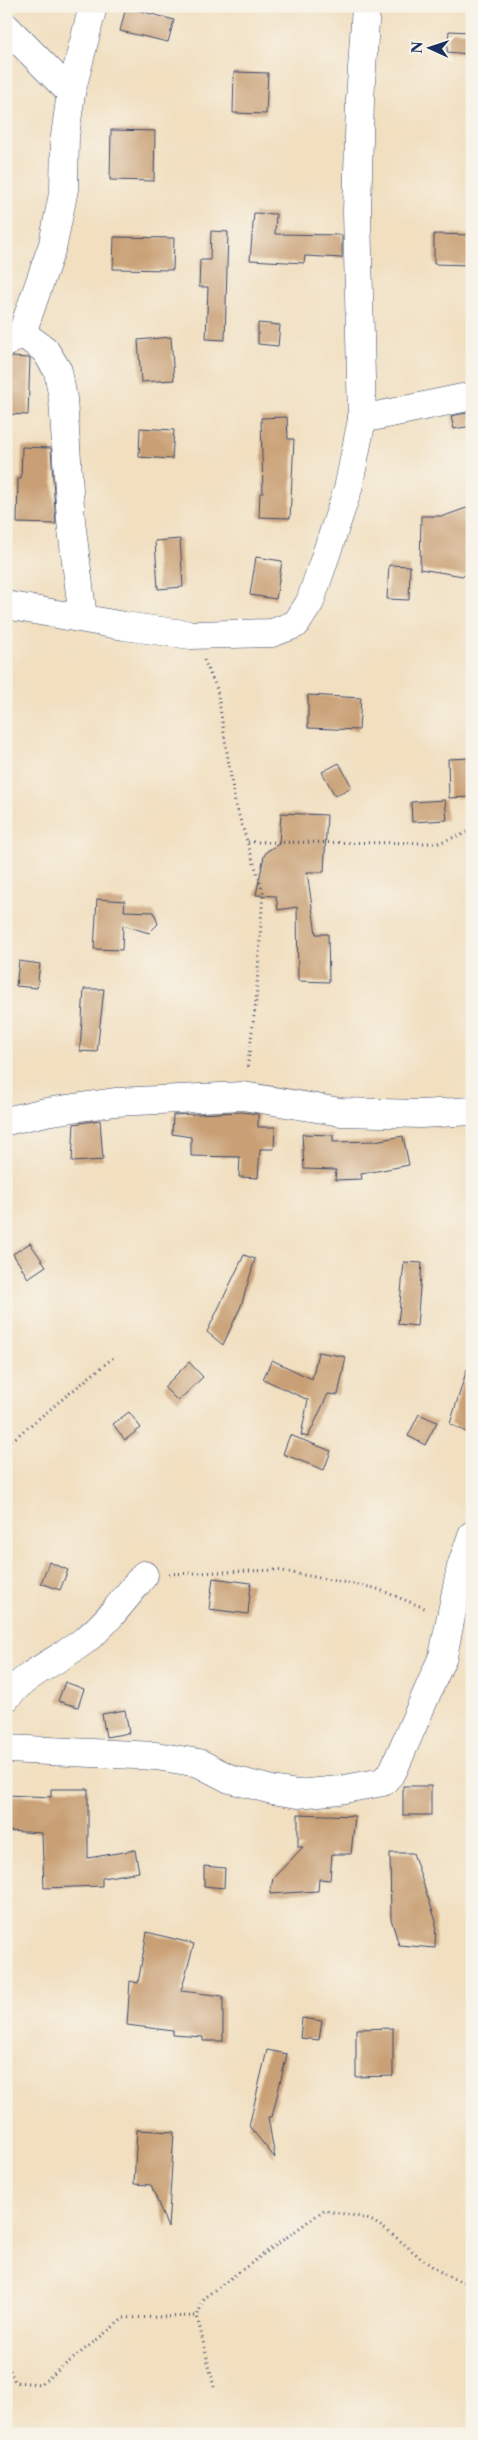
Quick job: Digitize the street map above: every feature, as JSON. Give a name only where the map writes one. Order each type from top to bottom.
[{"type":"street","points":[[83,618],[71,521],[63,399],[58,372],[45,350],[14,338],[53,244],[64,189],[65,136],[71,93],[93,6]]},
{"type":"street","points":[[6,605],[191,635],[272,633],[296,624],[310,602],[348,489],[362,419],[357,212],[360,100],[366,6]]},
{"type":"street","points":[[6,27],[71,93]]},
{"type":"street","points":[[362,419],[472,396]]},
{"type":"street","points":[[6,1121],[46,1112],[114,1102],[243,1096],[341,1112],[421,1114],[472,1111]]},
{"type":"street","points":[[6,1749],[156,1756],[199,1763],[230,1778],[272,1790],[298,1794],[347,1789],[384,1782],[393,1771],[443,1656],[461,1567],[472,1535]]},
{"type":"street","points":[[6,1698],[15,1687],[83,1641],[106,1622],[144,1575]]},
{"type":"path","points":[[191,635],[217,689],[235,803],[262,892],[256,1001],[243,1096]]},
{"type":"path","points":[[248,842],[438,843],[472,831]]},
{"type":"path","points":[[6,1441],[16,1436],[114,1356]]},
{"type":"path","points":[[144,1575],[276,1570],[375,1588],[450,1619]]},
{"type":"path","points":[[214,2387],[197,2316],[205,2297],[324,2210],[372,2221],[428,2264],[462,2282],[472,2284]]},
{"type":"path","points":[[6,2361],[15,2382],[41,2384],[124,2318],[197,2316]]},
{"type":"building","points":[[126,7],[174,20],[168,42],[120,31]]},
{"type":"building","points":[[449,31],[470,32],[469,54],[447,52]]},
{"type":"building","points":[[234,72],[268,73],[266,114],[233,113]]},
{"type":"building","points":[[111,130],[155,131],[154,181],[110,180]]},
{"type":"building","points":[[254,213],[276,214],[275,234],[342,235],[342,258],[305,256],[304,263],[250,260]]},
{"type":"building","points":[[211,231],[228,232],[225,340],[206,339],[208,287],[199,287],[200,260],[210,260]]},
{"type":"building","points":[[434,234],[472,235],[472,265],[434,264]]},
{"type":"building","points":[[114,237],[174,238],[173,270],[113,269]]},
{"type":"building","points":[[258,323],[280,325],[278,346],[258,344]]},
{"type":"building","points":[[171,337],[174,380],[141,382],[138,340]]},
{"type":"building","points":[[11,357],[30,358],[28,415],[6,414],[6,359]]},
{"type":"building","points":[[472,412],[472,426],[454,429],[451,416]]},
{"type":"building","points":[[287,417],[288,439],[294,439],[290,518],[259,517],[260,493],[263,493],[261,418]]},
{"type":"building","points":[[140,428],[174,430],[172,459],[139,457]]},
{"type":"building","points":[[22,447],[51,448],[56,524],[17,523],[18,479],[21,479]]},
{"type":"building","points":[[472,506],[472,572],[463,576],[420,569],[421,516],[444,516]]},
{"type":"building","points":[[180,539],[183,587],[158,589],[155,541]]},
{"type":"building","points":[[256,557],[282,561],[276,599],[250,595]]},
{"type":"building","points":[[389,565],[410,566],[409,600],[387,599]]},
{"type":"building","points":[[308,695],[361,698],[359,730],[308,728]]},
{"type":"building","points":[[472,758],[472,797],[449,798],[448,759]]},
{"type":"building","points":[[339,763],[352,787],[335,796],[322,772]]},
{"type":"building","points":[[445,800],[447,820],[412,822],[411,802]]},
{"type":"building","points":[[281,813],[327,815],[324,872],[307,872],[316,934],[328,934],[329,982],[298,981],[297,907],[278,910],[276,896],[256,895],[264,856],[267,851],[279,844]]},
{"type":"building","points":[[97,899],[125,901],[124,911],[154,912],[158,924],[149,933],[123,925],[122,950],[94,949]]},
{"type":"building","points":[[19,961],[40,964],[37,988],[16,986]]},
{"type":"building","points":[[84,989],[104,989],[97,1052],[80,1051]]},
{"type":"building","points":[[242,1112],[258,1114],[258,1127],[275,1127],[274,1149],[260,1149],[258,1178],[239,1177],[240,1157],[191,1156],[191,1137],[172,1134],[173,1115]]},
{"type":"building","points":[[100,1120],[103,1160],[72,1162],[74,1124]]},
{"type":"building","points":[[302,1134],[333,1135],[333,1142],[375,1141],[403,1136],[409,1165],[361,1174],[362,1179],[335,1180],[336,1170],[304,1169]]},
{"type":"building","points":[[30,1243],[46,1266],[28,1278],[13,1254]]},
{"type":"building","points":[[244,1255],[255,1259],[241,1306],[223,1345],[207,1332]]},
{"type":"building","points":[[404,1262],[422,1263],[417,1326],[398,1324]]},
{"type":"building","points":[[318,1352],[346,1357],[338,1395],[328,1394],[308,1437],[301,1435],[308,1400],[263,1379],[272,1360],[312,1379]]},
{"type":"building","points":[[189,1362],[203,1377],[178,1401],[164,1387]]},
{"type":"building","points":[[467,1369],[472,1370],[472,1435],[450,1424]]},
{"type":"building","points":[[129,1412],[141,1428],[125,1440],[113,1424]]},
{"type":"building","points":[[419,1414],[437,1422],[425,1445],[408,1436]]},
{"type":"building","points":[[290,1435],[331,1451],[324,1470],[283,1454]]},
{"type":"building","points":[[49,1562],[68,1570],[60,1590],[41,1583]]},
{"type":"building","points":[[213,1578],[251,1583],[248,1614],[209,1609]]},
{"type":"building","points":[[65,1682],[84,1689],[78,1707],[58,1701]]},
{"type":"building","points":[[125,1710],[129,1733],[106,1737],[102,1714]]},
{"type":"building","points":[[403,1786],[431,1786],[431,1815],[403,1815]]},
{"type":"building","points":[[51,1789],[88,1789],[88,1858],[135,1850],[139,1872],[102,1878],[102,1886],[44,1888],[42,1833],[6,1831],[6,1795],[51,1797]]},
{"type":"building","points":[[298,1814],[355,1816],[351,1854],[332,1854],[330,1880],[319,1879],[318,1891],[270,1894],[273,1878],[303,1847],[298,1847]]},
{"type":"building","points":[[390,1853],[413,1853],[436,1921],[435,1948],[399,1945],[391,1919]]},
{"type":"building","points":[[204,1866],[225,1868],[224,1888],[204,1886]]},
{"type":"building","points":[[147,1932],[194,1944],[181,1991],[223,1996],[223,2041],[203,2041],[203,2037],[173,2035],[173,2031],[127,2025],[130,1981],[138,1983]]},
{"type":"building","points":[[302,2018],[322,2021],[319,2040],[300,2038]]},
{"type":"building","points":[[393,2028],[393,2076],[356,2077],[356,2029]]},
{"type":"building","points":[[267,2050],[287,2054],[272,2117],[268,2117],[275,2158],[249,2126]]},
{"type":"building","points":[[137,2130],[174,2132],[168,2228],[151,2185],[134,2184]]}]
